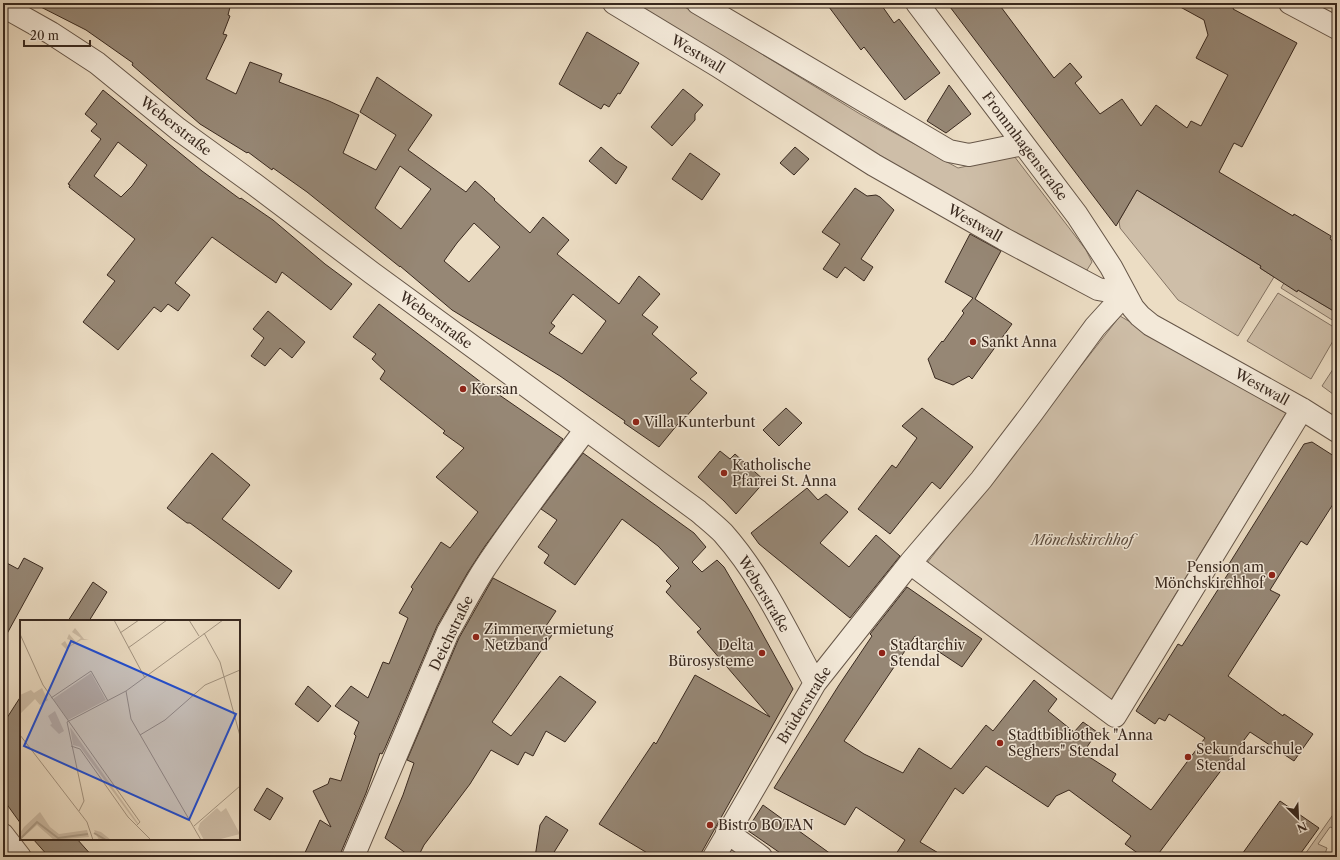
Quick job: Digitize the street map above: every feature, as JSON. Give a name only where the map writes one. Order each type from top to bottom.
[{"type":"street","name":"Westwall","points":[[614,3],[718,66],[874,165],[1004,239],[1098,289],[1125,294],[1137,312],[1152,325],[1337,431]]},
{"type":"street","points":[[698,3],[949,151],[969,155],[1023,144]]},
{"type":"street","name":"Frommhagenstraße","points":[[917,3],[1078,215],[1101,251],[1125,294]]},
{"type":"street","points":[[1290,3],[1337,28]]},
{"type":"street","name":"Weberstraße","points":[[3,6],[51,33],[97,63],[178,129],[254,184],[372,274],[698,511],[722,532],[759,581],[815,683]]},
{"type":"street","points":[[1125,294],[1095,327],[981,480],[910,563],[1115,716],[1302,410]]},
{"type":"street","name":"Deichstraße","points":[[353,857],[448,632],[483,571],[586,429]]},
{"type":"street","name":"Brüderstraße","points":[[714,857],[727,832],[815,683],[910,563]]},
{"type":"street","points":[[727,832],[761,857]]},
{"type":"street","points":[[3,835],[20,857]]},
{"type":"green space","points":[[626,3],[678,3],[860,114],[958,168],[1014,156],[1086,250],[1092,262],[1087,270],[1079,272],[877,156]]},
{"type":"green space","points":[[1137,190],[1261,266],[1260,268],[1274,277],[1238,336],[1178,300],[1120,228],[1119,221]]},
{"type":"green space","points":[[1284,283],[1337,313],[1337,323],[1281,288]]},
{"type":"green space","points":[[1278,293],[1337,329],[1337,334],[1311,379],[1247,341]]},
{"type":"green space","name":"Mönchskirchhof","points":[[1120,316],[1286,413],[1111,700],[927,563]]},
{"type":"green space","points":[[1337,363],[1337,397],[1322,386]]},
{"type":"green space","points":[[1337,809],[1337,829],[1330,827],[1318,844],[1327,848],[1324,857],[1303,857]]},
{"type":"building","points":[[33,3],[231,3],[228,15],[230,16],[223,34],[227,35],[206,79],[236,94],[250,62],[282,74],[279,82],[329,101],[359,115],[343,153],[376,170],[396,135],[360,112],[377,77],[432,115],[408,150],[466,192],[475,181],[530,233],[543,217],[569,240],[557,254],[619,304],[639,276],[660,294],[642,315],[658,327],[652,334],[697,373],[690,379],[707,393],[684,419],[682,419],[659,447],[624,423],[625,421],[560,376],[452,310],[400,266],[307,192],[273,168],[272,170],[248,152],[247,153],[200,124],[132,65],[133,63],[86,30]],"holes":[[[400,166],[431,189],[401,229],[375,208]],[[474,223],[500,247],[469,282],[444,261]],[[573,294],[606,321],[582,354],[549,333],[555,326],[551,323]]]},
{"type":"building","points":[[826,3],[880,3],[894,23],[899,19],[940,73],[905,100],[864,47],[861,50]]},
{"type":"building","points":[[947,3],[998,3],[1054,78],[1070,63],[1082,77],[1075,83],[1100,114],[1122,99],[1141,126],[1156,105],[1187,128],[1191,121],[1201,126],[1228,75],[1196,58],[1208,35],[1204,20],[1173,3],[1236,3],[1233,9],[1297,43],[1242,147],[1234,143],[1219,172],[1293,216],[1294,214],[1331,236],[1330,239],[1337,244],[1337,313],[1298,290],[1297,292],[1260,268],[1261,266],[1137,190],[1116,226]]},
{"type":"building","points":[[587,32],[639,63],[620,94],[618,93],[609,107],[604,104],[601,109],[559,84]]},
{"type":"building","points":[[949,85],[971,114],[946,133],[927,121]]},
{"type":"building","points":[[683,89],[703,105],[695,114],[695,120],[672,146],[651,127]]},
{"type":"building","points":[[103,90],[202,171],[240,199],[241,198],[273,220],[325,264],[352,284],[331,310],[282,272],[276,283],[212,237],[175,283],[190,295],[178,311],[168,304],[161,312],[154,307],[118,350],[83,322],[115,281],[107,275],[135,239],[69,187],[70,185],[68,184],[101,139],[91,131],[97,124],[85,114]],"holes":[[[118,142],[147,165],[132,186],[121,197],[94,176]]]},
{"type":"building","points":[[601,147],[627,167],[616,184],[589,161]]},
{"type":"building","points":[[795,147],[809,159],[794,175],[780,163]]},
{"type":"building","points":[[690,153],[720,174],[702,200],[672,179]]},
{"type":"building","points":[[855,188],[867,196],[876,195],[880,197],[894,210],[861,259],[873,267],[864,281],[845,267],[837,278],[823,269],[840,244],[822,232]]},
{"type":"building","name":"Sankt Anna","points":[[970,234],[1001,251],[975,299],[1012,324],[972,379],[969,376],[953,385],[935,378],[928,359],[942,341],[943,342],[964,313],[962,311],[973,298],[945,282]]},
{"type":"building","points":[[379,304],[482,383],[563,439],[485,546],[468,572],[437,626],[385,748],[382,754],[380,753],[366,793],[339,857],[303,857],[320,820],[331,827],[313,791],[328,784],[330,778],[341,781],[356,736],[354,734],[359,722],[335,706],[351,686],[368,698],[383,662],[389,664],[408,618],[399,613],[413,589],[411,587],[441,542],[450,548],[478,512],[436,477],[464,448],[443,433],[445,431],[380,379],[385,371],[372,359],[376,354],[353,337]]},
{"type":"building","points":[[268,311],[305,342],[292,358],[280,348],[265,366],[251,356],[264,338],[253,329]]},
{"type":"building","points":[[786,408],[802,423],[779,446],[763,430]]},
{"type":"building","points":[[922,408],[973,447],[940,489],[932,482],[890,534],[858,509],[892,465],[896,468],[917,438],[902,426]]},
{"type":"building","points":[[1312,442],[1337,458],[1337,498],[1307,545],[1301,541],[1270,590],[1280,595],[1228,676],[1283,716],[1284,714],[1313,734],[1294,761],[1250,732],[1156,857],[1143,857],[1125,844],[1131,836],[1069,790],[1056,796],[1048,807],[986,766],[963,794],[955,788],[920,842],[945,857],[894,857],[905,840],[856,807],[845,825],[774,788],[872,636],[870,634],[907,587],[982,639],[962,667],[915,636],[844,741],[864,754],[903,773],[919,748],[951,769],[986,725],[993,731],[1034,680],[1057,699],[1048,711],[1074,732],[1083,722],[1097,732],[1083,753],[1116,774],[1112,781],[1151,810],[1205,738],[1169,714],[1165,721],[1159,718],[1155,724],[1136,711],[1178,644],[1182,646],[1233,566],[1229,564],[1304,444]]},
{"type":"building","name":"Katholische Pfarrei St. Anna","points":[[720,451],[730,459],[735,454],[765,481],[736,514],[698,477]]},
{"type":"building","points":[[212,453],[250,485],[222,519],[292,571],[279,589],[190,523],[187,523],[167,508]]},
{"type":"building","points":[[583,453],[694,533],[706,547],[692,562],[702,572],[717,560],[724,567],[793,689],[699,857],[654,857],[599,824],[654,742],[656,744],[695,675],[770,717],[697,632],[701,629],[666,592],[671,586],[666,581],[679,568],[658,546],[622,519],[575,585],[544,563],[549,555],[538,547],[557,520],[541,509]]},
{"type":"building","points":[[807,488],[818,500],[826,494],[848,512],[820,543],[849,567],[876,535],[900,556],[850,618],[759,544],[751,533]]},
{"type":"building","points":[[24,558],[43,568],[3,641],[3,561],[18,569]]},
{"type":"building","points":[[493,578],[556,611],[544,629],[552,635],[492,722],[511,736],[560,676],[596,702],[565,742],[546,731],[533,756],[525,752],[518,765],[491,750],[470,784],[424,845],[418,857],[411,857],[385,838],[403,795],[414,763],[407,760],[459,638]]},
{"type":"building","points":[[93,582],[107,592],[90,620],[69,620]]},
{"type":"building","points":[[308,686],[331,706],[318,722],[295,704]]},
{"type":"building","points":[[20,698],[20,823],[3,799],[3,724]]},
{"type":"building","points":[[267,788],[283,798],[270,820],[254,810]]},
{"type":"building","points":[[1280,801],[1319,828],[1298,857],[1240,857]]},
{"type":"building","points":[[763,805],[835,857],[786,857],[747,830]]},
{"type":"building","points":[[546,816],[568,830],[551,857],[535,857],[540,825]]},
{"type":"building","points":[[34,840],[78,840],[93,857],[49,857]]},
{"type":"place","name":"Sankt Anna","points":[[973,342]]},
{"type":"place","name":"Korsan","points":[[463,389]]},
{"type":"place","name":"Villa Kunterbunt","points":[[636,422]]},
{"type":"place","name":"Katholische Pfarrei St. Anna","points":[[724,473]]},
{"type":"place","name":"Pension am Mönchskirchhof","points":[[1272,575]]},
{"type":"place","name":"Zimmervermietung Netzband","points":[[476,637]]},
{"type":"place","name":"Delta Bürosysteme","points":[[762,653]]},
{"type":"place","name":"Stadtarchiv Stendal","points":[[882,653]]},
{"type":"place","name":"Stadtbibliothek \"Anna Seghers\" Stendal","points":[[1000,743]]},
{"type":"place","name":"Sekundarschule Stendal","points":[[1188,757]]},
{"type":"place","name":"Bistro BOTAN","points":[[710,825]]}]
